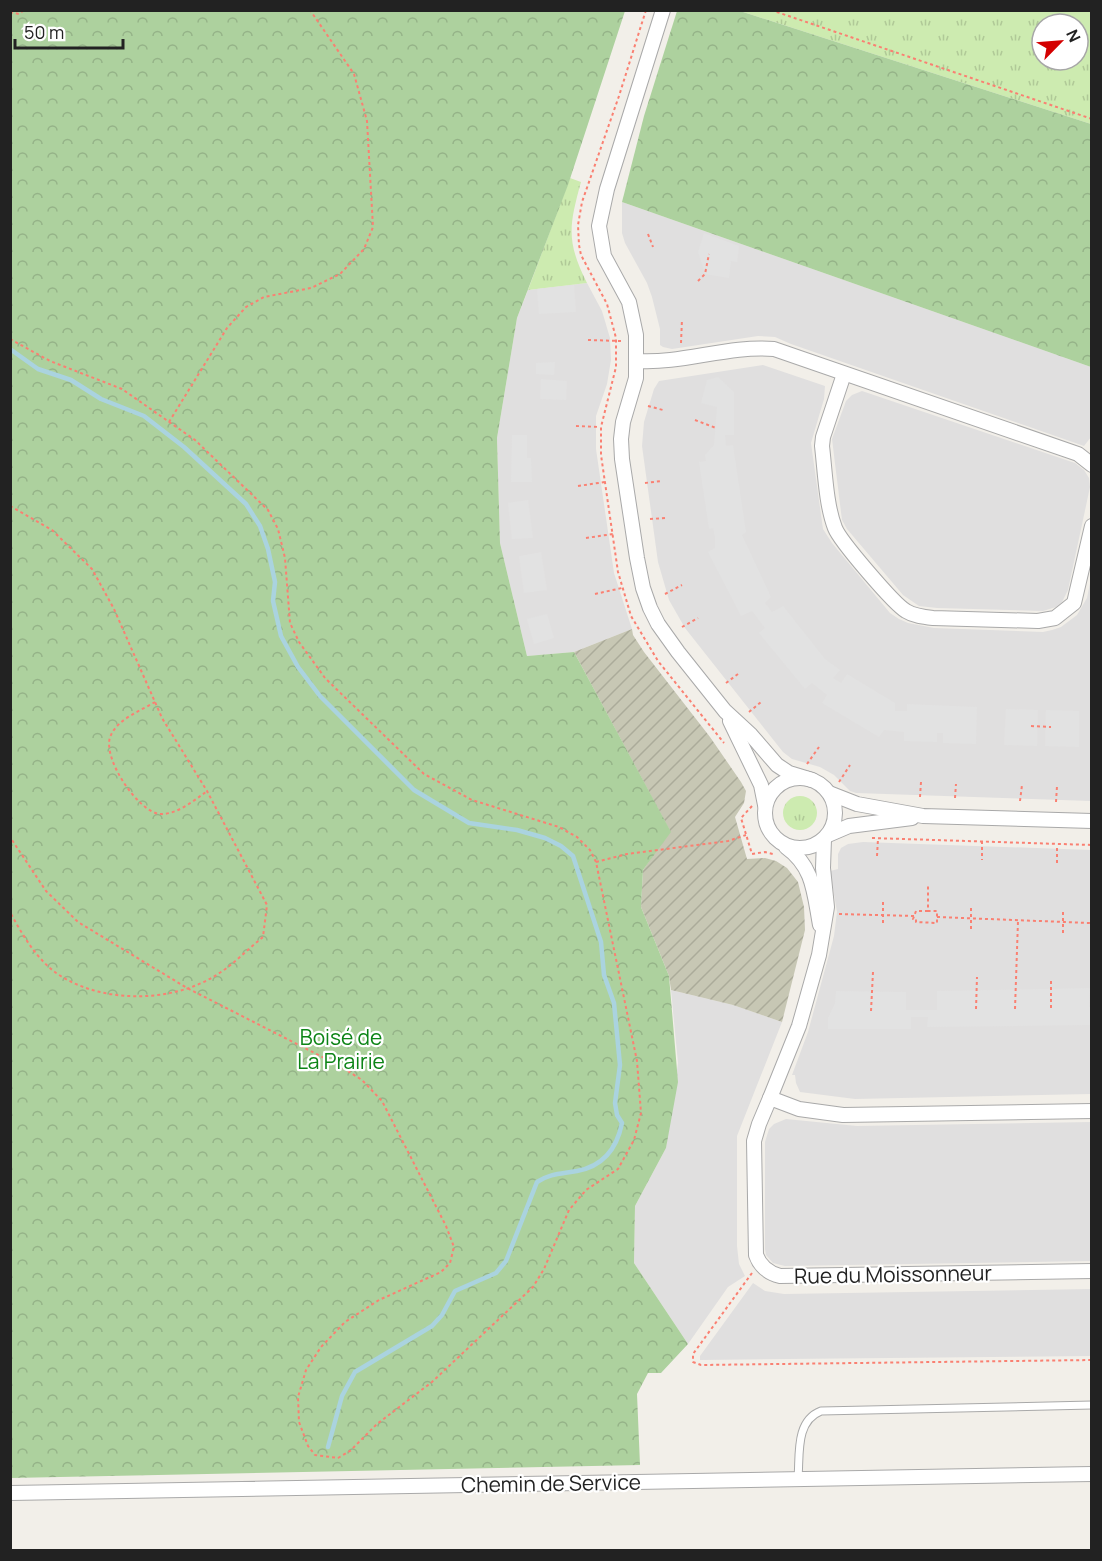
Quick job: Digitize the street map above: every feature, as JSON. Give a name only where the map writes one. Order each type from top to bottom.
[{"type":"street","points":[[663,10],[607,189],[599,226],[604,256],[624,292],[631,310],[636,335],[638,361],[636,378],[623,422],[621,439],[640,577],[658,624],[725,711],[777,765],[789,773],[834,788],[857,804],[923,816],[1092,821]]},
{"type":"street","points":[[638,361],[657,362],[765,348],[783,352],[1078,454],[1092,465]]},
{"type":"street","points":[[844,374],[822,446],[832,519],[841,538],[905,611],[933,618],[1038,621],[1055,618],[1074,603],[1092,526]]},
{"type":"street","points":[[725,711],[756,772],[763,792],[766,826],[784,846],[795,849],[805,848],[816,845],[826,837],[849,826],[923,816]]},
{"type":"street","points":[[765,805],[774,789],[788,779],[812,780]]},
{"type":"street","points":[[826,837],[833,825],[835,814],[834,788]]},
{"type":"street","name":"Rue du Moissonneur","points":[[826,837],[823,868],[827,907],[822,936],[804,1012],[754,1141],[755,1248],[758,1260],[763,1267],[780,1276],[1092,1271]]},
{"type":"street","name":"Rue du Moissonneur","points":[[784,846],[798,856],[808,872],[816,897],[822,936]]},
{"type":"street","points":[[770,1098],[799,1109],[843,1115],[1092,1111]]},
{"type":"street","name":"Chemin de Service","points":[[10,1493],[1092,1474]]},
{"type":"lane","points":[[798,1478],[801,1432],[808,1418],[821,1411],[1092,1405]]},
{"type":"path","points":[[10,12],[19,14],[24,10]]},
{"type":"path","points":[[169,422],[227,328],[246,307],[264,297],[310,288],[340,274],[364,249],[373,227],[367,121],[354,74],[310,10]]},
{"type":"path","points":[[771,10],[1092,120]]},
{"type":"path","points":[[648,234],[653,247]]},
{"type":"path","points":[[698,281],[705,274],[709,254]]},
{"type":"path","points":[[593,278],[612,315],[616,341],[615,374],[601,427],[600,448],[622,588],[634,621],[658,661],[729,750]]},
{"type":"path","points":[[682,319],[682,358]]},
{"type":"path","points":[[10,339],[50,361],[122,389],[195,440],[268,510],[278,529],[285,558],[290,623],[299,642],[325,678],[424,774],[472,800],[559,826],[577,837],[590,850],[596,862],[637,1061],[641,1113],[634,1140],[618,1168],[586,1190],[569,1210],[544,1269],[533,1287],[432,1382],[377,1424],[350,1451],[338,1458],[315,1455],[308,1446],[299,1422],[298,1397],[306,1370],[321,1347],[345,1322],[379,1300],[441,1272],[450,1263],[454,1247],[446,1226],[382,1101],[362,1080],[340,1066],[187,988],[78,922],[46,891],[10,837]]},
{"type":"path","points":[[588,340],[624,341]]},
{"type":"path","points":[[615,374],[623,375]]},
{"type":"path","points":[[648,406],[663,410]]},
{"type":"path","points":[[695,420],[716,428]]},
{"type":"path","points":[[576,426],[601,427]]},
{"type":"path","points":[[645,483],[661,481]]},
{"type":"path","points":[[578,486],[605,482]]},
{"type":"path","points":[[10,506],[52,530],[92,568],[114,609],[162,718],[207,791],[267,905],[263,937],[213,977],[187,988],[156,996],[130,996],[94,990],[63,978],[40,958],[24,938],[10,912]]},
{"type":"path","points":[[650,519],[666,518]]},
{"type":"path","points":[[586,538],[613,534]]},
{"type":"path","points":[[665,594],[682,585]]},
{"type":"path","points":[[595,594],[622,588]]},
{"type":"path","points":[[682,627],[698,618]]},
{"type":"path","points":[[634,621],[641,619]]},
{"type":"path","points":[[726,683],[738,674]]},
{"type":"path","points":[[155,702],[119,723],[110,736],[108,748],[111,761],[118,774],[145,809],[160,814],[175,812],[207,791]]},
{"type":"path","points":[[749,712],[761,702]]},
{"type":"path","points":[[1031,726],[1051,727]]},
{"type":"path","points":[[807,765],[819,747]]},
{"type":"path","points":[[834,788],[850,765]]},
{"type":"path","points":[[920,797],[921,782]]},
{"type":"path","points":[[955,798],[957,784]]},
{"type":"path","points":[[1020,801],[1022,785]]},
{"type":"path","points":[[1056,802],[1057,786]]},
{"type":"path","points":[[742,820],[751,850]]},
{"type":"path","points":[[596,862],[627,854],[728,841],[746,835]]},
{"type":"path","points":[[870,838],[1092,845]]},
{"type":"path","points":[[877,856],[878,839]]},
{"type":"path","points":[[982,841],[982,860]]},
{"type":"path","points":[[1057,844],[1057,863]]},
{"type":"path","points":[[928,885],[928,911]]},
{"type":"path","points":[[883,902],[883,925]]},
{"type":"path","points":[[971,906],[971,929]]},
{"type":"path","points":[[1063,909],[1063,933]]},
{"type":"path","points":[[916,910],[937,911],[937,923],[916,922],[914,916],[916,910]]},
{"type":"path","points":[[843,914],[914,916]]},
{"type":"path","points":[[937,917],[1090,923]]},
{"type":"path","points":[[1015,1009],[1018,921]]},
{"type":"path","points":[[871,1011],[873,972]]},
{"type":"path","points":[[976,1010],[977,977]]},
{"type":"path","points":[[1051,979],[1051,1008]]},
{"type":"path","points":[[749,1277],[693,1354],[695,1364],[1092,1360]]},
{"type":"shaded area","points":[[622,202],[1091,367],[1091,437],[1084,446],[775,337],[758,336],[672,349],[663,347],[660,345],[660,329],[647,283],[622,233]]},
{"type":"shaded area","points":[[704,233],[739,246],[737,262],[731,261],[729,278],[705,274],[698,252]]},
{"type":"shaded area","points":[[587,283],[602,311],[610,338],[611,360],[607,384],[596,416],[596,449],[614,573],[632,629],[574,652],[527,656],[500,543],[497,438],[517,318],[528,290]]},
{"type":"shaded area","points":[[574,285],[576,312],[539,314],[537,289]]},
{"type":"shaded area","points":[[555,362],[554,375],[536,374],[536,363]]},
{"type":"shaded area","points":[[763,365],[825,386],[824,399],[811,443],[823,529],[890,613],[899,619],[934,628],[1043,632],[1061,627],[1077,615],[1087,598],[1091,578],[1091,801],[850,791],[834,775],[820,767],[792,759],[783,752],[685,628],[669,600],[658,562],[642,446],[644,422],[654,389],[659,381]]},
{"type":"shaded area","points":[[718,377],[734,392],[734,435],[725,435],[726,446],[733,445],[746,532],[742,535],[771,597],[765,603],[772,612],[783,606],[825,659],[840,670],[833,678],[841,683],[847,674],[895,703],[895,711],[907,711],[907,704],[977,707],[976,744],[943,743],[943,733],[937,733],[937,742],[904,741],[904,732],[884,730],[879,737],[822,703],[827,695],[812,683],[805,689],[759,633],[765,628],[752,611],[741,616],[708,552],[715,548],[715,538],[713,528],[709,529],[699,462],[706,461],[705,455],[714,445],[717,407],[701,403],[707,380]]},
{"type":"shaded area","points":[[541,379],[567,381],[566,400],[540,399]]},
{"type":"shaded area","points":[[862,391],[1075,463],[1084,470],[1089,478],[1090,487],[1068,590],[1062,602],[1056,607],[1043,611],[937,608],[919,606],[903,595],[842,520],[832,439],[846,401],[852,395]]},
{"type":"shaded area","points":[[512,435],[527,435],[527,458],[531,458],[532,482],[511,482]]},
{"type":"shaded area","points":[[528,500],[533,538],[512,539],[508,503]]},
{"type":"shaded area","points":[[541,552],[547,590],[524,593],[519,556]]},
{"type":"shaded area","points":[[547,614],[554,638],[534,644],[527,619]]},
{"type":"shaded area","points":[[632,629],[633,635],[644,652],[710,737],[746,791],[744,803],[735,817],[747,859],[765,858],[776,861],[787,868],[798,882],[804,907],[805,930],[782,1022],[733,1005],[671,990],[669,976],[641,907],[643,870],[670,831],[574,652]]},
{"type":"shaded area","points":[[1006,709],[1038,710],[1037,746],[1004,745]]},
{"type":"shaded area","points":[[1046,710],[1079,711],[1079,747],[1045,746]]},
{"type":"shaded area","points":[[863,842],[1091,850],[1091,1094],[855,1099],[800,1092],[795,1075],[792,1075],[808,1032],[834,936],[837,912],[830,871],[838,869],[838,854],[841,848],[848,844]]},
{"type":"shaded area","points":[[1090,988],[1091,1025],[927,1027],[928,1017],[911,1017],[911,1029],[828,1029],[828,1018],[835,1003],[836,991],[906,992],[906,1010],[937,1010],[937,991]]},
{"type":"shaded area","points":[[671,990],[733,1005],[782,1022],[737,1136],[737,1246],[739,1264],[745,1276],[728,1287],[688,1344],[634,1263],[635,1206],[666,1148],[678,1063]]},
{"type":"shaded area","points":[[786,1119],[857,1126],[1091,1122],[1091,1261],[785,1266],[773,1263],[766,1255],[765,1249],[765,1142],[769,1129]]},
{"type":"shaded area","points":[[753,1283],[765,1291],[784,1294],[1091,1289],[1091,1356],[700,1360],[700,1356]]},
{"type":"green space","name":"Boisé de La Prairie","points":[[10,11],[625,11],[568,185],[517,318],[497,438],[500,543],[527,656],[574,652],[671,832],[643,870],[641,907],[669,976],[678,1082],[666,1148],[635,1206],[634,1263],[688,1344],[661,1373],[648,1373],[637,1394],[640,1465],[11,1478]]},
{"type":"green space","points":[[677,11],[740,11],[1091,124],[1091,367],[622,202],[644,116]]},
{"type":"green space","points":[[740,11],[1091,11],[1091,124]]},
{"type":"green space","points":[[570,178],[581,182],[574,210],[572,233],[576,256],[587,283],[528,290]]},
{"type":"green space","points":[[800,796],[812,801],[817,813],[812,825],[800,830],[788,825],[783,813],[788,801]]},
{"type":"waterway","points":[[10,349],[38,369],[71,380],[101,399],[144,416],[184,447],[246,504],[260,526],[268,549],[275,582],[273,601],[281,636],[298,667],[320,696],[414,790],[469,823],[517,830],[545,838],[561,846],[573,856],[601,942],[604,975],[614,1003],[620,1065],[615,1103],[617,1115],[622,1123],[613,1148],[595,1165],[586,1169],[552,1175],[537,1182],[506,1261],[496,1273],[455,1291],[442,1315],[432,1326],[355,1372],[342,1396],[328,1447]]}]
